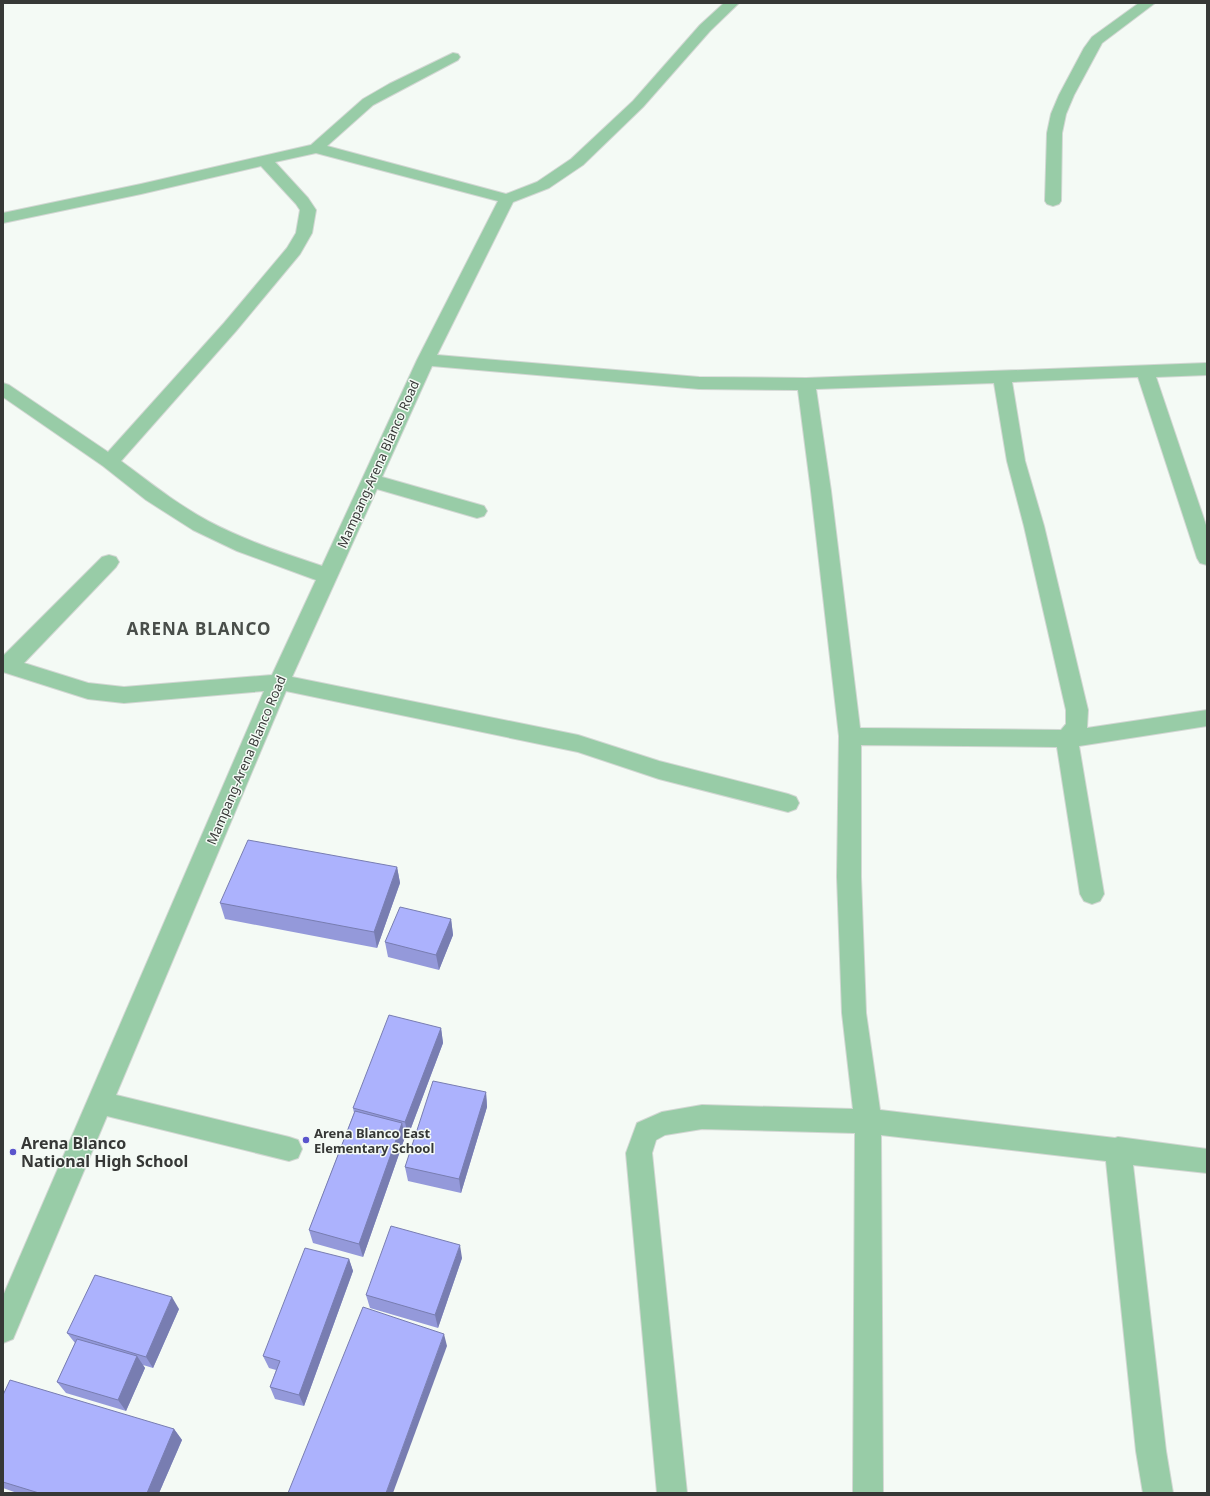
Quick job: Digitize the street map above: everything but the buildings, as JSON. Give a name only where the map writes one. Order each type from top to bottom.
[{"type":"street","points":[[3,218],[141,189],[316,148],[507,200],[543,184],[561,174],[577,162],[638,104],[705,28],[732,3]]},
{"type":"street","points":[[1053,202],[1055,124],[1060,109],[1091,48],[1097,40],[1148,3]]},
{"type":"street","points":[[316,148],[368,102],[453,57]]},
{"type":"street","points":[[110,462],[230,327],[294,250],[304,233],[308,210],[302,201],[264,160]]},
{"type":"street","name":"Mampang-Arena Blanco Road","points":[[3,1329],[279,682],[426,360],[507,200]]},
{"type":"street","points":[[426,360],[699,383],[806,384],[1146,373],[1207,369]]},
{"type":"street","points":[[1146,373],[1207,558]]},
{"type":"street","points":[[1002,378],[1016,461],[1034,526],[1077,710],[1076,726],[1067,739],[1092,894]]},
{"type":"street","points":[[806,384],[822,499],[850,736],[849,877],[854,1013],[868,1121],[868,1493]]},
{"type":"street","points":[[3,389],[110,462],[153,495],[200,524],[244,546],[327,576]]},
{"type":"street","points":[[370,480],[477,511]]},
{"type":"street","points":[[109,562],[6,665],[88,691],[124,695],[279,682],[578,744],[659,770],[788,803]]},
{"type":"street","points":[[850,736],[1067,739],[1207,718]]},
{"type":"street","points":[[100,1103],[289,1148]]},
{"type":"street","points":[[672,1493],[639,1153],[646,1132],[662,1124],[702,1117],[868,1121],[1118,1149],[1207,1161]]},
{"type":"street","points":[[1118,1149],[1150,1443],[1158,1493]]},
{"type":"place","name":"Arena Blanco East Elementary School","points":[[306,1140]]},
{"type":"place","name":"Arena Blanco National High School","points":[[13,1152]]},
{"type":"district","name":"ARENA BLANCO","points":[[199,628]]}]
